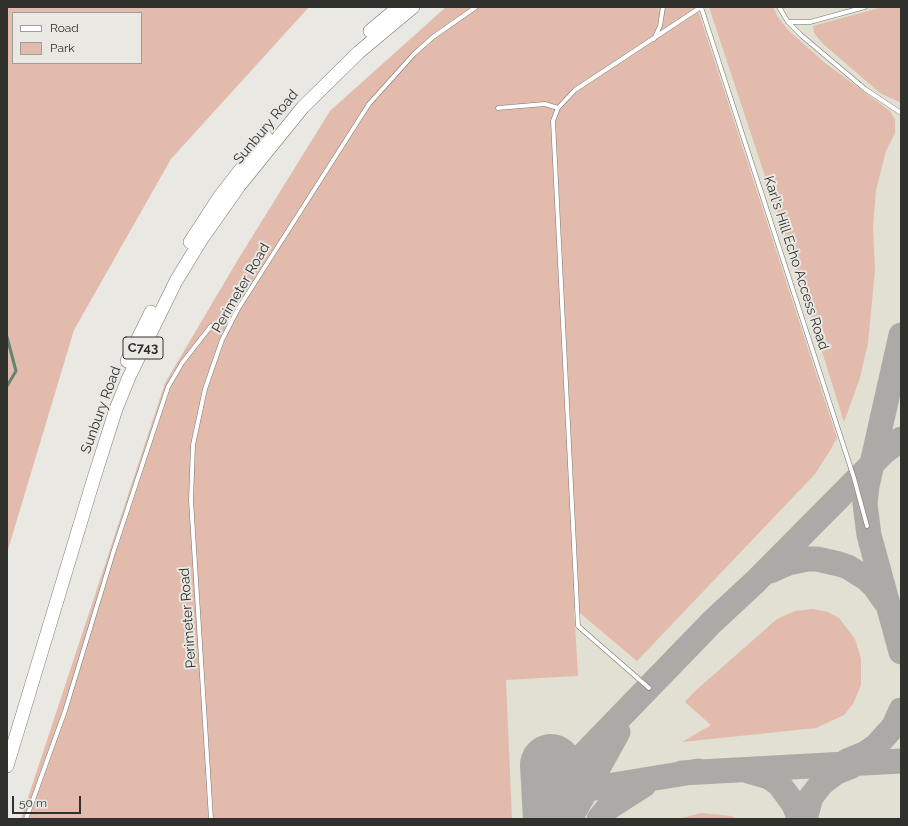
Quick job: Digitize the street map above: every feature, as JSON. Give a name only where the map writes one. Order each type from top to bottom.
[{"type":"main road","name":"Sunbury Road","points":[[7,740],[101,428],[138,336],[168,279],[220,196],[284,116],[349,49],[399,7]]},
{"type":"main road","name":"Sunbury Road","points":[[7,766],[116,409],[132,370],[176,281],[201,240],[239,186],[303,107],[359,52],[413,7]]},
{"type":"lane","name":"Perimeter Road","points":[[211,819],[192,500],[192,471],[198,417],[204,389],[232,320],[369,104],[414,54],[433,37],[476,7]]},
{"type":"lane","points":[[653,39],[660,26],[663,7]]},
{"type":"lane","points":[[649,688],[578,626],[553,151],[553,121],[558,108],[575,90],[701,7]]},
{"type":"lane","name":"Karl's Hill Echo Access Road","points":[[701,7],[852,471],[867,526]]},
{"type":"lane","points":[[779,7],[788,22],[843,71],[870,93],[901,113]]},
{"type":"lane","points":[[788,22],[810,22],[865,7]]},
{"type":"lane","points":[[498,108],[546,104],[558,108]]},
{"type":"lane","points":[[26,819],[65,711],[113,553],[168,387],[182,363],[211,326],[232,320]]},
{"type":"shaded area","points":[[446,7],[901,7],[901,819],[21,819],[165,383],[239,258],[330,111]]},
{"type":"green space","points":[[7,7],[309,7],[171,159],[74,330],[7,553]]},
{"type":"green space","points":[[446,7],[697,7],[837,438],[815,474],[637,661],[574,608],[578,676],[506,680],[512,819],[21,819],[165,383],[239,258],[330,111]]},
{"type":"green space","points":[[709,7],[773,7],[787,29],[825,63],[890,111],[895,120],[895,133],[886,151],[876,190],[873,226],[875,270],[868,343],[860,378],[844,422],[819,342],[826,340],[820,319],[813,321]]},
{"type":"green space","points":[[883,7],[901,7],[901,103],[880,93],[822,43],[814,33],[813,26]]},
{"type":"green space","points":[[813,609],[828,612],[839,618],[855,639],[861,659],[861,685],[853,704],[844,715],[816,728],[682,742],[711,725],[685,702],[694,692],[777,619],[795,611]]},
{"type":"green space","points":[[701,813],[731,816],[737,819],[678,819]]},
{"type":"waterway","points":[[7,337],[16,371],[7,386]]},
{"type":"taxiway","points":[[901,335],[867,486],[865,504],[869,535],[901,652]]},
{"type":"taxiway","points":[[698,771],[553,795],[560,779],[712,622],[755,582],[883,453],[901,439]]},
{"type":"taxiway","points":[[770,571],[788,563],[807,559],[817,559],[839,564],[848,567],[867,579],[885,601]]},
{"type":"taxiway","points":[[847,761],[866,753],[876,746],[894,726],[901,710]]},
{"type":"taxiway","points":[[570,819],[618,732]]},
{"type":"taxiway","points":[[682,773],[901,761]]},
{"type":"taxiway","points":[[805,819],[811,797],[822,783],[835,773],[852,766]]},
{"type":"taxiway","points":[[748,771],[769,777],[779,784],[793,803],[800,819]]},
{"type":"taxiway","points":[[599,819],[608,808],[644,785]]},
{"type":"runway","points":[[551,765],[554,819]]}]
